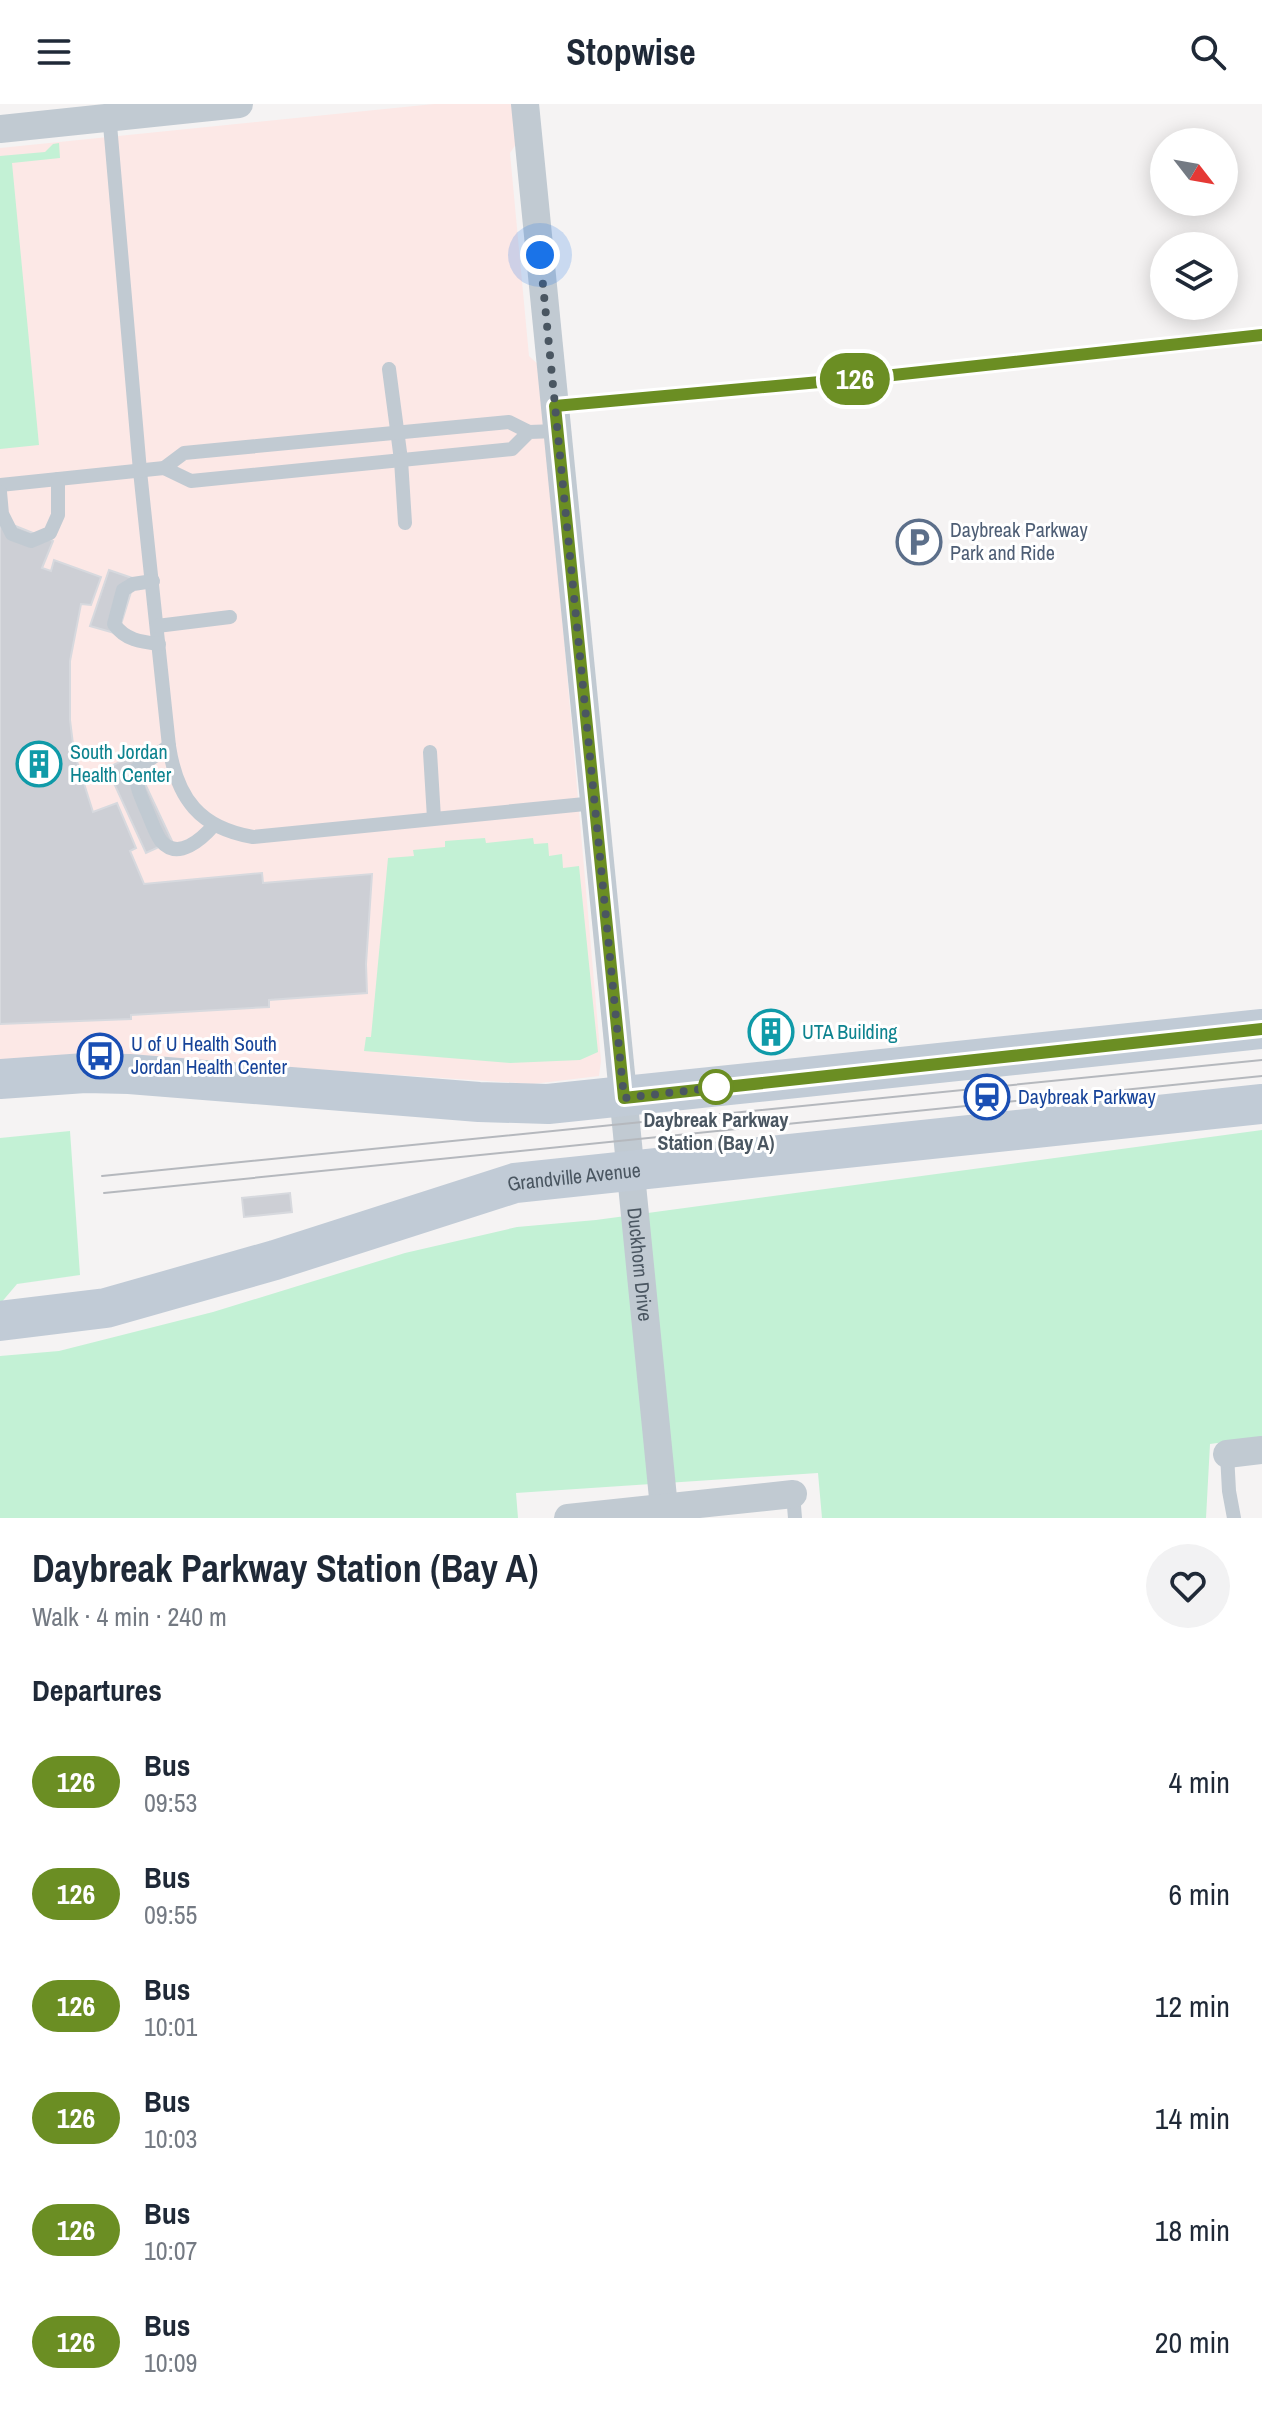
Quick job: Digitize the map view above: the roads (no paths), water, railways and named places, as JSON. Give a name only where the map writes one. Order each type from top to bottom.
[{"type":"street","points":[[0,129],[109,111],[239,104]]},
{"type":"street","name":"Duckhorn Drive","points":[[525,104],[547,423],[595,803],[665,1512]]},
{"type":"street","points":[[0,1079],[85,1073],[129,1074],[548,1104],[1262,1029]]},
{"type":"street","name":"Grandville Avenue","points":[[0,1321],[106,1308],[275,1260],[515,1183],[1262,1104]]},
{"type":"street","points":[[1227,1454],[1262,1450]]},
{"type":"street","points":[[568,1518],[794,1506]]},
{"type":"lane","points":[[109,111],[140,471],[169,746],[172,770],[181,792],[193,809],[214,825],[234,834],[253,837],[595,803]]},
{"type":"lane","points":[[0,485],[164,468],[184,453],[509,422],[547,423],[860,378],[1262,335]]},
{"type":"lane","points":[[389,369],[401,460],[405,523]]},
{"type":"lane","points":[[164,468],[191,481],[512,449],[547,423]]},
{"type":"lane","points":[[0,492],[2,514],[12,534],[31,541],[50,533],[58,515],[58,479]]},
{"type":"lane","points":[[153,581],[133,584],[123,590],[114,624],[121,635],[159,644]]},
{"type":"lane","points":[[157,626],[230,617]]},
{"type":"lane","points":[[169,746],[136,769],[135,783],[161,841],[173,849],[188,847],[203,838],[214,825]]},
{"type":"lane","points":[[430,752],[434,818]]},
{"type":"lane","points":[[1227,1454],[1234,1518]]},
{"type":"tram line","points":[[102,1176],[1262,1060]]},
{"type":"tram line","points":[[104,1193],[1262,1076]]},
{"type":"place","name":"Daybreak Parkway Park and Ride","points":[[919,542]]},
{"type":"place","name":"South Jordan Health Center","points":[[39,764]]},
{"type":"place","name":"UTA Building","points":[[771,1032]]},
{"type":"place","name":"U of U Health South Jordan Health Center","points":[[100,1056]]},
{"type":"place","name":"Daybreak Parkway Station (Bay A)","points":[[716,1087]]},
{"type":"place","name":"Daybreak Parkway","points":[[987,1097]]}]
